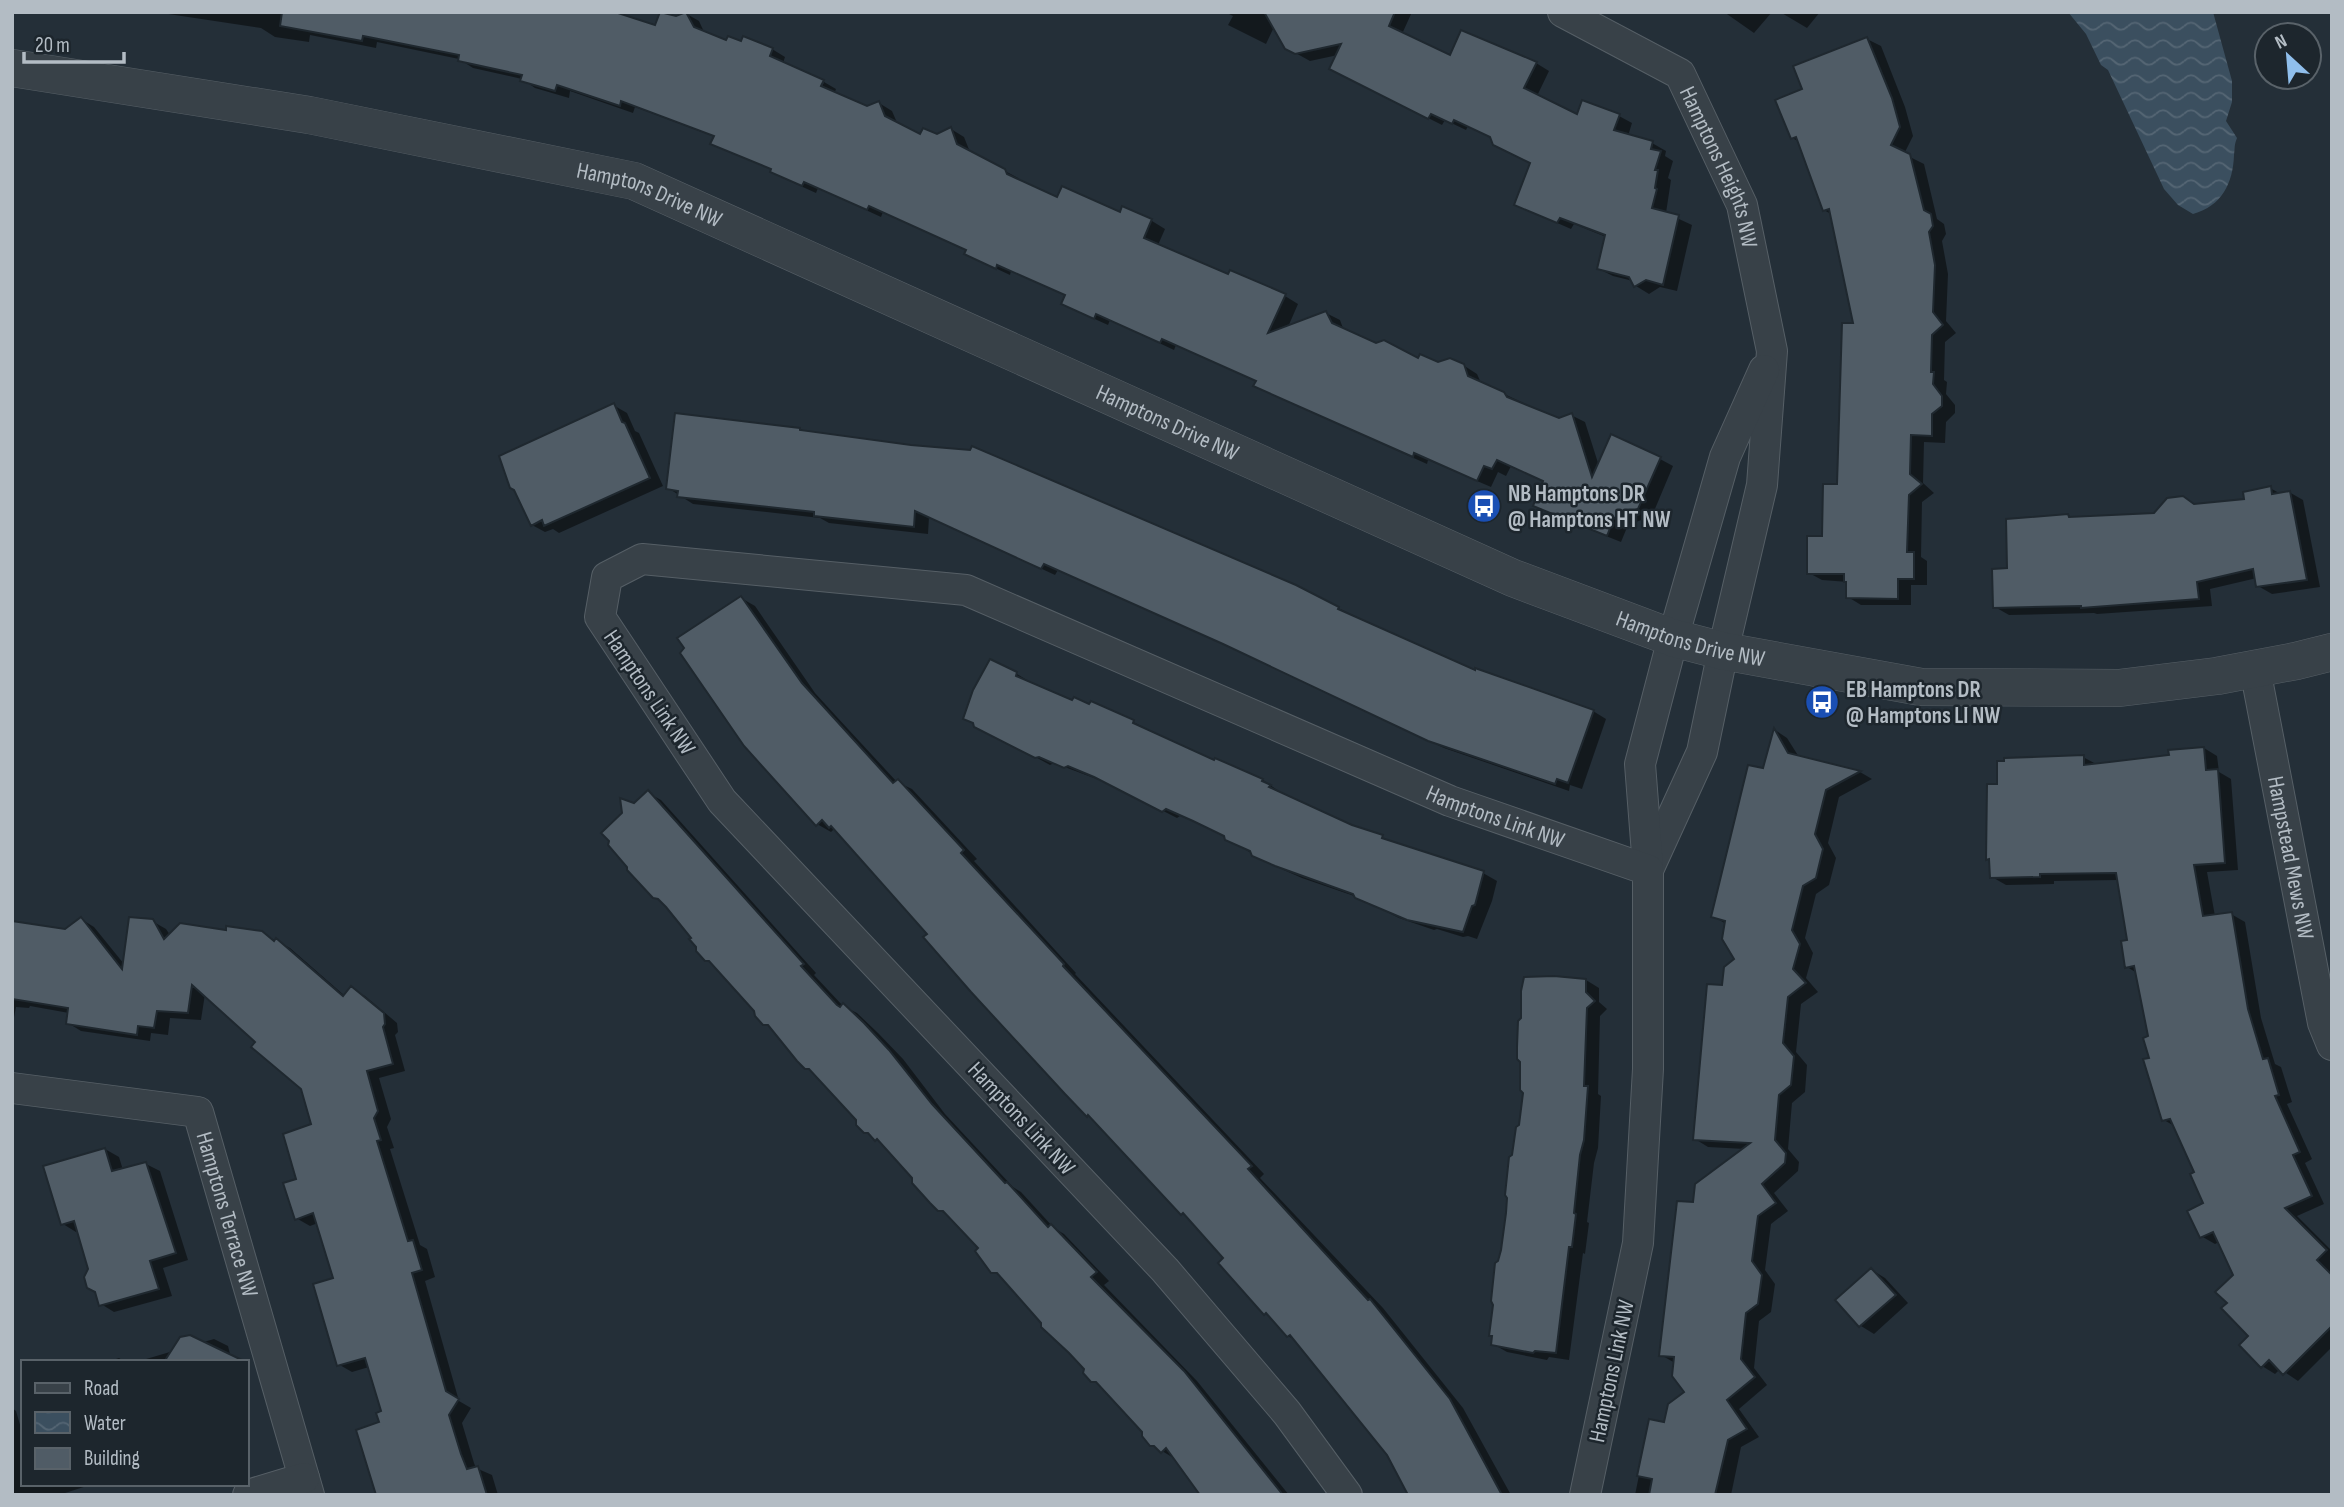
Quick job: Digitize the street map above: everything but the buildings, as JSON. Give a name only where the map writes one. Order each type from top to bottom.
[{"type":"street","name":"Hamptons Heights NW","points":[[1563,12],[1680,74],[1742,205],[1772,351],[1762,485],[1723,651]]},
{"type":"street","name":"Hamptons Drive NW","points":[[12,68],[309,115],[634,181],[1513,578],[1673,638],[1723,651],[1922,687],[2119,688],[2255,669],[2332,652]]},
{"type":"street","points":[[1673,638],[1725,457],[1772,351]]},
{"type":"street","name":"Hamptons Link NW","points":[[1347,1495],[1287,1413],[1165,1270],[722,802],[600,617],[607,577],[642,559],[966,590],[1450,802],[1648,870]]},
{"type":"street","name":"Hamptons Link NW","points":[[1585,1495],[1638,1242],[1648,1069],[1648,870],[1640,764],[1673,638]]},
{"type":"street","name":"Hamptons Link NW","points":[[1648,870],[1702,752],[1723,651]]},
{"type":"street","name":"Hampstead Mews NW","points":[[2255,669],[2323,1023],[2332,1045]]},
{"type":"street","name":"Hamptons Terrace NW","points":[[12,1088],[198,1112],[306,1487]]},
{"type":"street","points":[[248,1495],[306,1487]]},
{"type":"water","points":[[2068,12],[2213,12],[2232,81],[2232,102],[2226,121],[2237,138],[2228,184],[2212,205],[2193,214],[2178,205],[2164,189],[2108,70],[2101,65],[2086,34]]},
{"type":"place","name":"NB Hamptons DR @ Hamptons HT NW","points":[[1484,506]]},
{"type":"place","name":"EB Hamptons DR @ Hamptons LI NW","points":[[1822,702]]}]
